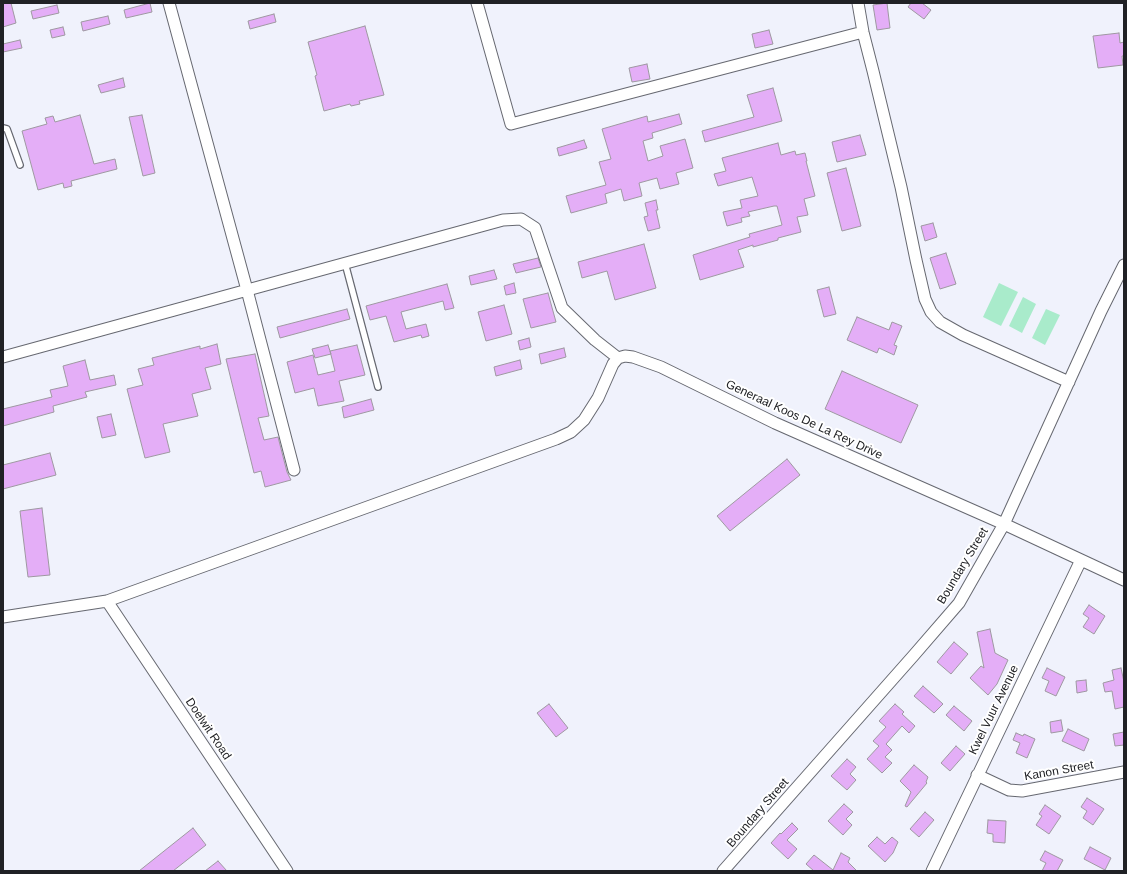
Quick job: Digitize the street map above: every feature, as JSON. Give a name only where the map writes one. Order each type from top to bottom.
[{"type":"street","points":[[169,3],[294,470]]},
{"type":"street","points":[[477,3],[511,124],[863,32]]},
{"type":"street","points":[[858,3],[863,32],[874,71],[901,186],[916,260],[926,299],[931,312],[940,322],[963,335],[1069,382]]},
{"type":"street","points":[[3,357],[503,220],[521,219],[535,228],[562,308],[595,340],[618,358],[613,364],[598,398],[584,420],[571,432],[556,439],[107,601],[3,617]]},
{"type":"street","name":"Boundary Street","points":[[727,870],[954,609],[974,578],[1004,524],[1124,265]]},
{"type":"street","name":"Generaal Koos De La Rey Drive","points":[[618,358],[625,356],[634,357],[661,367],[775,423],[1004,524],[1124,580]]},
{"type":"street","name":"Kwel Vuur Avenue","points":[[932,871],[1081,560]]},
{"type":"street","name":"Doelwit Road","points":[[107,601],[287,871]]},
{"type":"street","name":"Kanon Street","points":[[977,775],[1009,790],[1022,791],[1124,772]]},
{"type":"lane","points":[[3,128],[7,129],[20,165]]},
{"type":"lane","points":[[345,263],[378,387]]},
{"type":"green space","points":[[999,283],[1018,292],[1001,326],[983,317]]},
{"type":"green space","points":[[1023,297],[1036,304],[1022,333],[1009,326]]},
{"type":"green space","points":[[1046,309],[1060,315],[1045,345],[1032,338]]},
{"type":"building","points":[[3,3],[11,3],[16,23],[3,27]]},
{"type":"building","points":[[150,3],[152,12],[126,18],[124,10]]},
{"type":"building","points":[[887,3],[890,28],[877,30],[873,5]]},
{"type":"building","points":[[911,3],[922,3],[931,10],[924,19],[908,7]]},
{"type":"building","points":[[57,5],[59,13],[33,19],[31,11]]},
{"type":"building","points":[[274,14],[276,22],[250,29],[248,21]]},
{"type":"building","points":[[108,16],[110,24],[83,31],[81,22]]},
{"type":"building","points":[[365,26],[384,95],[359,101],[360,104],[351,106],[350,104],[324,111],[315,76],[317,75],[308,42]]},
{"type":"building","points":[[63,27],[65,35],[52,38],[50,30]]},
{"type":"building","points":[[769,30],[773,44],[755,48],[752,34]]},
{"type":"building","points":[[1119,33],[1120,43],[1124,42],[1124,56],[1122,56],[1123,65],[1098,68],[1093,36]]},
{"type":"building","points":[[20,40],[22,48],[3,52],[3,44]]},
{"type":"building","points":[[647,64],[650,79],[632,82],[629,68]]},
{"type":"building","points":[[123,78],[125,87],[101,93],[98,85]]},
{"type":"building","points":[[773,88],[782,121],[705,142],[702,131],[754,117],[747,95]]},
{"type":"building","points":[[679,114],[682,124],[652,133],[653,138],[643,141],[648,161],[663,156],[660,146],[685,139],[693,168],[676,173],[679,184],[660,189],[657,178],[639,183],[642,196],[624,201],[621,189],[605,194],[607,203],[571,213],[566,196],[606,185],[599,162],[611,159],[602,129],[647,116],[648,122]]},
{"type":"building","points":[[80,115],[94,164],[115,159],[117,169],[71,181],[72,186],[64,188],[63,183],[38,190],[22,131],[47,124],[45,118],[53,116],[55,122]]},
{"type":"building","points":[[142,115],[155,173],[143,176],[129,117]]},
{"type":"building","points":[[860,135],[866,155],[837,162],[832,142]]},
{"type":"building","points":[[584,140],[587,148],[559,156],[557,148]]},
{"type":"building","points":[[778,143],[781,155],[795,151],[796,155],[805,153],[815,196],[804,199],[808,215],[797,217],[801,232],[778,238],[778,240],[753,247],[753,245],[738,250],[744,267],[700,280],[693,255],[750,237],[749,234],[782,225],[777,206],[774,206],[748,212],[750,216],[741,218],[742,222],[727,226],[723,212],[742,208],[740,200],[758,196],[752,177],[718,186],[714,174],[726,171],[722,158]]},
{"type":"building","points":[[846,168],[861,226],[842,231],[827,173]]},
{"type":"building","points":[[656,200],[658,210],[656,210],[660,228],[648,231],[644,217],[648,216],[645,203]]},
{"type":"building","points":[[933,223],[937,237],[925,241],[921,226]]},
{"type":"building","points":[[644,244],[656,288],[615,300],[607,271],[582,278],[578,262]]},
{"type":"building","points":[[946,253],[956,284],[940,289],[930,258]]},
{"type":"building","points":[[538,258],[541,267],[516,273],[513,264]]},
{"type":"building","points":[[494,270],[497,279],[471,285],[469,276]]},
{"type":"building","points":[[514,283],[516,293],[506,295],[504,286]]},
{"type":"building","points":[[447,284],[454,308],[445,310],[443,301],[401,312],[406,329],[426,324],[429,336],[422,338],[421,335],[394,342],[386,316],[370,320],[366,306]]},
{"type":"building","points":[[829,287],[836,314],[824,317],[817,290]]},
{"type":"building","points":[[548,293],[556,322],[531,328],[523,299]]},
{"type":"building","points":[[504,305],[512,334],[486,341],[478,312]]},
{"type":"building","points":[[347,309],[350,319],[280,338],[277,327]]},
{"type":"building","points":[[857,317],[889,330],[892,322],[902,326],[894,345],[897,346],[894,355],[879,348],[877,353],[847,340]]},
{"type":"building","points":[[529,338],[531,347],[520,350],[518,341]]},
{"type":"building","points":[[217,344],[221,364],[205,368],[211,389],[192,394],[198,416],[163,424],[170,452],[145,458],[127,389],[143,385],[138,369],[154,365],[152,358],[200,346],[200,349]]},
{"type":"building","points":[[328,345],[331,354],[315,358],[312,349]]},
{"type":"building","points":[[357,345],[365,375],[339,381],[344,401],[318,406],[314,388],[295,393],[287,362],[313,355],[318,375],[335,371],[330,351]]},
{"type":"building","points":[[564,348],[566,357],[541,364],[539,354]]},
{"type":"building","points":[[255,354],[269,416],[258,418],[264,440],[278,437],[287,472],[291,480],[265,487],[261,471],[254,473],[226,359]]},
{"type":"building","points":[[85,360],[90,380],[114,375],[116,385],[85,392],[87,397],[53,406],[54,412],[3,426],[3,409],[52,397],[50,390],[68,386],[63,366]]},
{"type":"building","points":[[520,360],[522,369],[496,376],[494,367]]},
{"type":"building","points":[[842,371],[918,405],[901,443],[825,409]]},
{"type":"building","points":[[371,399],[374,410],[344,418],[342,407]]},
{"type":"building","points":[[111,414],[116,435],[102,438],[97,417]]},
{"type":"building","points":[[50,453],[56,475],[3,489],[3,465]]},
{"type":"building","points":[[787,459],[800,475],[730,531],[717,516]]},
{"type":"building","points":[[42,508],[50,575],[28,577],[20,511]]},
{"type":"building","points":[[1089,605],[1105,616],[1094,634],[1083,627],[1089,618],[1083,614]]},
{"type":"building","points":[[990,629],[995,653],[1008,660],[997,684],[988,695],[970,678],[981,666],[984,668],[977,632]]},
{"type":"building","points":[[954,642],[968,654],[951,674],[937,662]]},
{"type":"building","points":[[1047,668],[1065,677],[1056,696],[1045,691],[1049,681],[1042,678]]},
{"type":"building","points":[[1121,668],[1124,682],[1124,707],[1115,709],[1112,691],[1105,692],[1103,683],[1114,680],[1112,670]]},
{"type":"building","points":[[1086,680],[1087,691],[1077,693],[1076,681]]},
{"type":"building","points":[[923,686],[943,704],[934,713],[914,696]]},
{"type":"building","points":[[549,704],[568,728],[556,737],[537,713]]},
{"type":"building","points":[[895,704],[904,712],[902,714],[915,726],[909,733],[902,726],[886,744],[892,750],[885,757],[892,763],[882,773],[867,759],[879,746],[873,741],[886,727],[879,721]]},
{"type":"building","points":[[954,706],[972,721],[964,731],[946,715]]},
{"type":"building","points":[[1061,720],[1063,731],[1051,733],[1050,722]]},
{"type":"building","points":[[1068,729],[1089,739],[1084,751],[1062,741]]},
{"type":"building","points":[[1124,732],[1124,745],[1115,746],[1113,734]]},
{"type":"building","points":[[1016,733],[1023,736],[1024,734],[1035,739],[1027,758],[1016,753],[1020,743],[1013,740]]},
{"type":"building","points":[[956,746],[965,754],[950,771],[941,763]]},
{"type":"building","points":[[847,759],[856,767],[850,774],[856,780],[847,790],[831,776]]},
{"type":"building","points":[[914,765],[928,777],[927,783],[907,807],[905,806],[911,792],[900,781]]},
{"type":"building","points":[[1087,798],[1104,809],[1093,825],[1083,818],[1087,811],[1081,807]]},
{"type":"building","points":[[844,804],[853,812],[846,819],[852,825],[843,835],[828,821]]},
{"type":"building","points":[[1045,805],[1061,816],[1049,834],[1036,825],[1042,816],[1039,814]]},
{"type":"building","points":[[925,812],[934,820],[919,837],[910,829]]},
{"type":"building","points":[[988,820],[1006,821],[1005,843],[993,842],[993,834],[987,833]]},
{"type":"building","points":[[792,823],[798,829],[787,840],[797,849],[788,859],[771,843]]},
{"type":"building","points":[[193,828],[206,845],[173,871],[139,871]]},
{"type":"building","points":[[877,837],[885,844],[892,837],[898,842],[893,853],[885,862],[868,846]]},
{"type":"building","points":[[1090,847],[1111,858],[1105,870],[1084,859]]},
{"type":"building","points":[[1045,851],[1063,860],[1057,871],[1042,871],[1046,863],[1040,860]]},
{"type":"building","points":[[841,853],[850,858],[848,862],[857,871],[814,871],[806,864],[814,855],[833,870]]},
{"type":"building","points":[[218,861],[227,871],[205,871]]}]
